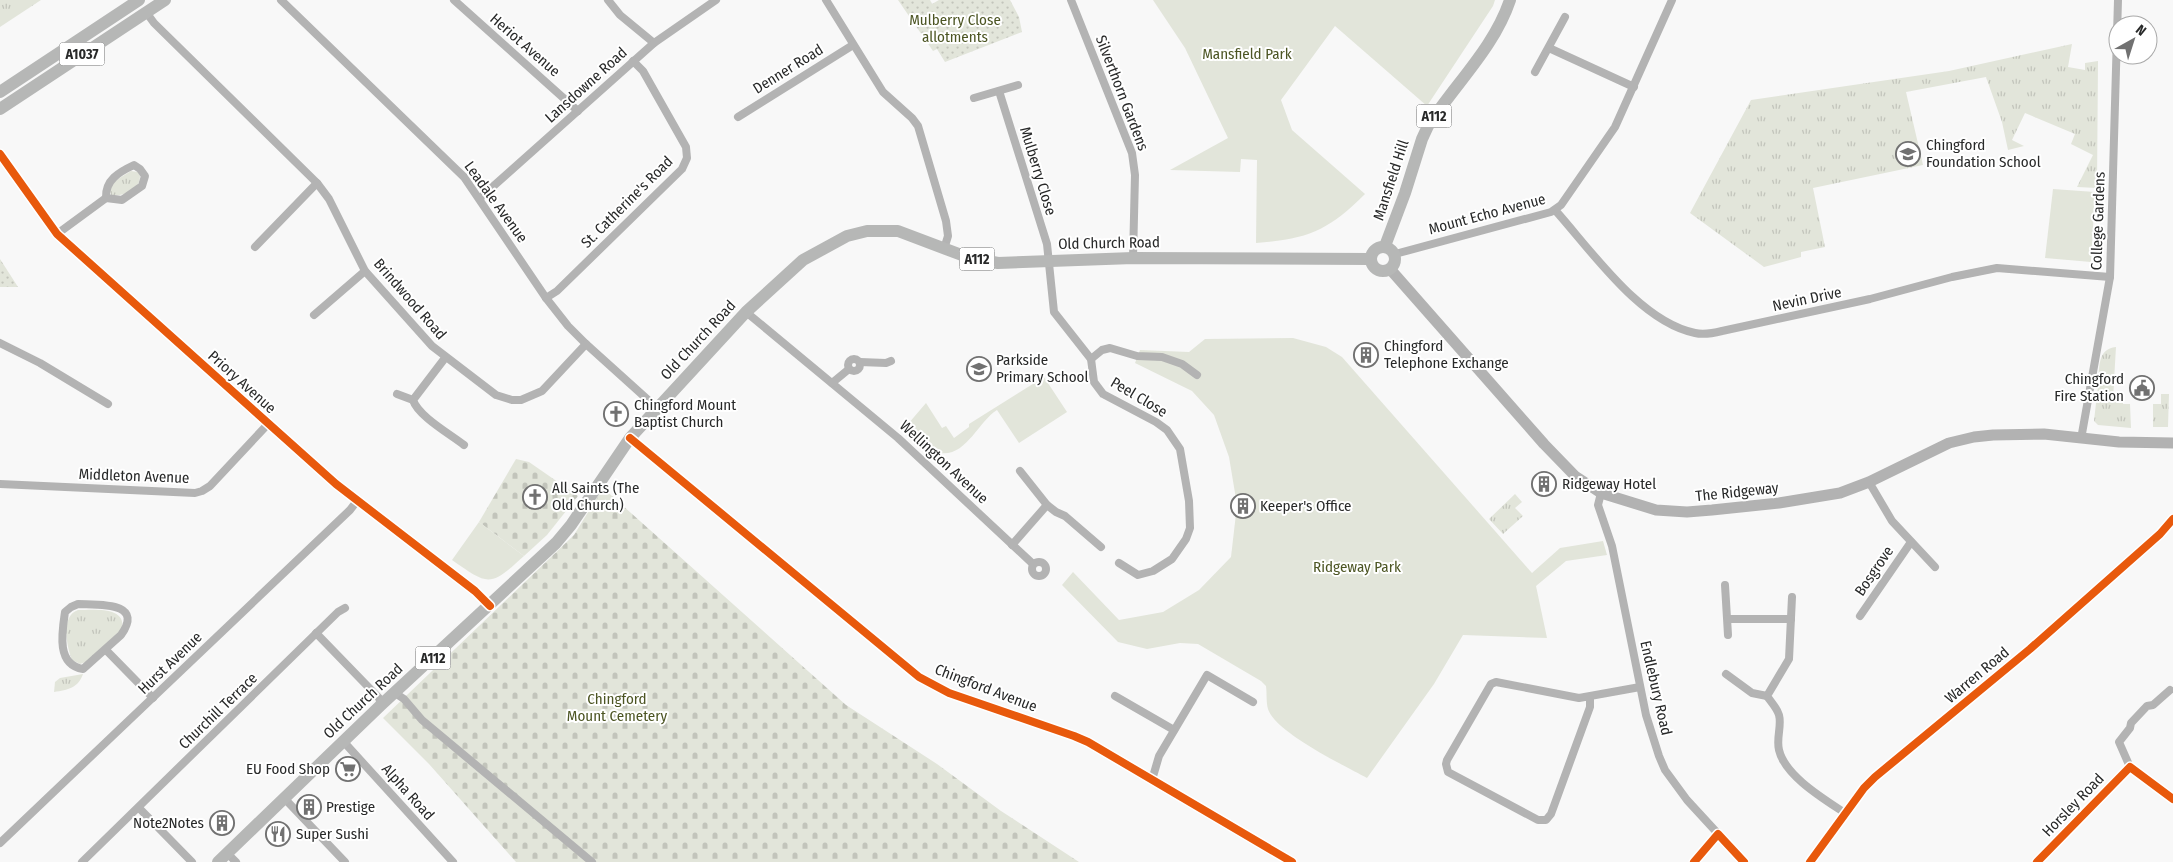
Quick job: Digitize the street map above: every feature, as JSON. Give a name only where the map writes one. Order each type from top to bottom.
[{"type":"main road","name":"A1037","points":[[0,92],[77,39],[139,0]]},
{"type":"main road","name":"A1037","points":[[1,105],[165,0]]},
{"type":"main road","name":"Mansfield Hill","points":[[1385,246],[1425,132],[1435,115],[1488,44],[1510,0]]},
{"type":"main road","name":"A1037","points":[[77,39],[87,51]]},
{"type":"main road","name":"Old Church Road","points":[[227,859],[284,798],[343,741],[556,543],[571,525],[630,438],[746,312],[803,260],[847,236],[867,231],[898,231],[981,261],[998,263],[1134,258],[1371,259]]},
{"type":"main road","points":[[1371,259],[1376,269],[1382,271],[1390,270],[1395,264],[1395,254],[1390,248],[1385,246]]},
{"type":"main road","name":"A112","points":[[1371,259],[1374,250],[1385,246]]},
{"type":"main road","name":"The Ridgeway","points":[[1390,270],[1563,465],[1588,486],[1656,510],[1687,512],[1779,503],[1847,491],[1949,443],[1961,439],[1993,434],[2044,434],[2081,440],[2173,443]]},
{"type":"street","name":"Leadale Avenue","points":[[281,0],[447,159],[480,198],[546,298],[586,344],[657,408]]},
{"type":"street","name":"Heriot Avenue","points":[[454,0],[578,112]]},
{"type":"street","points":[[608,0],[620,15],[654,43]]},
{"type":"street","name":"Lansdowne Road","points":[[480,198],[654,43],[716,0]]},
{"type":"street","points":[[826,0],[883,92],[918,126],[948,228],[948,236],[944,248]]},
{"type":"street","name":"Silverthorn Gardens","points":[[1071,0],[1134,163],[1134,258]]},
{"type":"street","name":"Mount Echo Avenue","points":[[1395,254],[1555,210],[1562,206],[1615,127],[1672,0]]},
{"type":"street","name":"College Gardens","points":[[2081,440],[2110,277],[2118,0]]},
{"type":"street","name":"Brindwood Road","points":[[146,12],[154,23],[318,183],[329,199],[365,271],[445,358],[496,395],[512,400],[521,400],[542,391],[586,344]]},
{"type":"street","points":[[1535,72],[1565,17]]},
{"type":"street","name":"Denner Road","points":[[738,117],[854,45]]},
{"type":"street","points":[[1549,48],[1634,87]]},
{"type":"street","name":"St. Catherine's Road","points":[[546,298],[557,290],[682,168],[687,158],[686,147],[643,71],[633,62]]},
{"type":"street","points":[[974,98],[1018,85]]},
{"type":"street","name":"Mulberry Close","points":[[999,91],[1047,244],[1050,260]]},
{"type":"street","name":"Priory Avenue","points":[[0,154],[57,234],[268,424],[357,501],[475,591],[490,606]]},
{"type":"street","points":[[57,234],[106,198],[118,200],[127,198],[145,181],[143,172],[134,165],[114,177],[107,185],[106,198]]},
{"type":"street","points":[[255,247],[318,183]]},
{"type":"street","name":"Nevin Drive","points":[[1555,210],[1627,292],[1646,309],[1672,326],[1698,334],[1722,331],[1861,301],[1952,277],[1997,268],[2110,277]]},
{"type":"street","name":"Peel Close","points":[[1050,260],[1054,312],[1091,359],[1094,382],[1103,394],[1156,422],[1176,440],[1184,462],[1190,528],[1186,539],[1172,559],[1153,571],[1138,575],[1119,564]]},
{"type":"street","points":[[314,315],[365,271]]},
{"type":"street","name":"Wellington Avenue","points":[[746,312],[898,438],[1033,564]]},
{"type":"street","points":[[0,343],[40,363],[108,404]]},
{"type":"street","points":[[1091,359],[1102,350],[1110,348],[1137,356],[1162,357],[1182,364],[1197,375]]},
{"type":"street","points":[[445,358],[413,400],[414,406],[464,445]]},
{"type":"street","points":[[832,383],[849,369],[853,372],[857,371],[861,366],[860,362],[886,363],[891,361]]},
{"type":"street","points":[[397,394],[413,400]]},
{"type":"street","name":"Middleton Avenue","points":[[0,484],[195,493],[210,486],[268,424]]},
{"type":"street","name":"Chingford Avenue","points":[[630,438],[919,677],[950,693],[1074,736],[1292,862]]},
{"type":"street","points":[[1020,471],[1047,505],[1065,516],[1101,547]]},
{"type":"street","name":"Bosgrove","points":[[1869,482],[1892,521],[1935,567]]},
{"type":"street","name":"Endlebury Road","points":[[1601,492],[1598,505],[1612,546],[1640,687],[1654,744],[1665,770],[1688,800],[1744,862]]},
{"type":"street","name":"Hurst Avenue","points":[[0,843],[345,515],[357,501]]},
{"type":"street","points":[[1012,545],[1047,505]]},
{"type":"street","name":"Warren Road","points":[[1810,862],[1844,814],[1875,777],[2030,649],[2160,534],[2173,519]]},
{"type":"street","name":"Bosgrove","points":[[1860,616],[1911,542]]},
{"type":"street","points":[[1725,585],[1728,635]]},
{"type":"street","points":[[1767,696],[1789,660],[1792,597]]},
{"type":"street","points":[[78,604],[113,606],[126,612],[128,617],[125,629],[106,650],[83,669],[77,668],[68,662],[63,650],[62,630],[67,609],[78,604]]},
{"type":"street","name":"Churchill Terrace","points":[[82,862],[345,608]]},
{"type":"street","points":[[1728,619],[1791,619]]},
{"type":"street","points":[[316,634],[379,698],[381,705]]},
{"type":"street","points":[[106,650],[153,698]]},
{"type":"street","points":[[1726,674],[1752,693],[1767,696],[1780,717],[1779,751],[1784,761],[1812,790],[1844,814]]},
{"type":"street","points":[[1152,780],[1159,756],[1207,675],[1253,702]]},
{"type":"street","points":[[1590,697],[1590,707],[1552,814],[1546,820],[1538,820],[1448,772],[1447,760],[1491,684],[1496,682],[1580,698],[1640,687]]},
{"type":"street","points":[[2170,690],[2153,705],[2147,706],[2120,739],[2120,745],[2130,767],[2173,799]]},
{"type":"street","points":[[395,693],[404,699],[422,720],[592,862]]},
{"type":"street","points":[[1115,696],[1174,730]]},
{"type":"street","name":"Alpha Road","points":[[343,741],[453,862]]},
{"type":"street","name":"Horsley Road","points":[[2037,862],[2130,767]]},
{"type":"street","points":[[284,798],[345,862]]},
{"type":"street","points":[[139,808],[192,862]]},
{"type":"street","points":[[1694,862],[1718,834]]},
{"type":"green space","points":[[0,0],[41,0],[0,27]]},
{"type":"green space","name":"Mulberry Close allotments","points":[[898,0],[930,0],[932,4],[939,0],[1010,0],[1019,17],[1022,32],[945,62],[937,49],[933,51]]},
{"type":"green space","name":"Mansfield Park","points":[[1153,0],[1495,0],[1493,6],[1427,106],[1335,26],[1281,100],[1292,130],[1365,194],[1340,217],[1316,231],[1290,239],[1256,243],[1257,160],[1241,159],[1240,172],[1170,170],[1228,138],[1185,48]]},
{"type":"green space","points":[[2072,44],[2068,67],[2085,70],[2085,63],[2098,61],[2097,188],[2077,187],[2093,155],[2071,144],[2075,134],[2025,113],[2012,140],[2024,146],[2008,150],[2002,122],[1986,77],[1906,92],[1923,165],[1813,188],[1825,247],[1801,252],[1801,257],[1764,267],[1690,213],[1751,100],[1949,71]]},
{"type":"green space","points":[[131,171],[138,172],[140,176],[134,189],[125,194],[111,195],[109,189],[113,182]]},
{"type":"green space","points":[[2053,189],[2095,192],[2091,262],[2045,258]]},
{"type":"green space","points":[[0,259],[18,287],[0,287]]},
{"type":"green space","name":"Ridgeway Park","points":[[1293,338],[1326,347],[1342,357],[1532,573],[1560,548],[1603,541],[1607,555],[1566,561],[1536,586],[1547,638],[1463,635],[1434,684],[1367,778],[1312,748],[1283,728],[1273,718],[1268,709],[1266,686],[1261,681],[1198,644],[1180,643],[1147,649],[1118,642],[1062,585],[1073,572],[1119,620],[1163,612],[1199,590],[1231,557],[1237,505],[1229,457],[1214,415],[1192,391],[1135,363],[1140,350],[1189,352],[1205,339]]},
{"type":"green space","points":[[2116,347],[2114,381],[2098,382],[2102,355],[2110,348]]},
{"type":"green space","points":[[1044,377],[1067,412],[1019,443],[997,410],[990,415],[971,438],[957,450],[949,453],[940,453],[908,424],[926,403],[942,428],[946,426],[954,438],[969,427],[969,424]]},
{"type":"green space","points":[[2114,384],[2113,398],[2123,398],[2123,404],[2130,404],[2131,428],[2098,425],[2094,421],[2098,385]]},
{"type":"green space","points":[[2161,394],[2169,394],[2168,427],[2153,427],[2153,404],[2161,404]]},
{"type":"green space","points":[[516,459],[529,462],[578,496],[547,535],[524,556],[479,522]]},
{"type":"green space","name":"Chingford Mount Cemetery","points":[[603,488],[846,705],[937,764],[1001,811],[1079,862],[516,862],[429,764],[383,718],[574,535]]},
{"type":"green space","points":[[1515,494],[1522,502],[1515,508],[1523,516],[1503,534],[1489,519]]},
{"type":"green space","points":[[479,522],[524,556],[496,578],[489,579],[474,575],[452,560]]},
{"type":"green space","points":[[78,610],[108,611],[119,616],[122,622],[122,629],[86,662],[80,664],[72,660],[66,632],[72,613]]},
{"type":"green space","points":[[83,674],[81,679],[72,688],[54,692],[55,682],[60,678]]},
{"type":"cycle path","points":[[0,154],[57,234],[336,484],[475,591],[490,606]]},
{"type":"cycle path","points":[[630,438],[919,677],[949,693],[1088,742],[1292,862]]},
{"type":"cycle path","points":[[1810,862],[1864,788],[1875,777],[2030,649],[2160,534],[2173,519]]},
{"type":"cycle path","points":[[2037,862],[2130,767],[2173,799]]},
{"type":"cycle path","points":[[1694,862],[1718,834],[1744,862]]},
{"type":"place","name":"Chingford Foundation School","points":[[1908,154]]},
{"type":"place","name":"Chingford Telephone Exchange","points":[[1366,355]]},
{"type":"place","name":"Parkside Primary School","points":[[979,369]]},
{"type":"place","name":"Chingford Fire Station","points":[[2142,388]]},
{"type":"place","name":"Chingford Mount Baptist Church","points":[[616,414]]},
{"type":"place","name":"Ridgeway Hotel","points":[[1544,484]]},
{"type":"place","name":"All Saints (The Old Church)","points":[[535,497]]},
{"type":"place","name":"Keeper's Office","points":[[1243,506]]},
{"type":"place","name":"EU Food Shop","points":[[348,769]]},
{"type":"place","name":"Prestige","points":[[309,807]]},
{"type":"place","name":"Note2Notes","points":[[222,823]]},
{"type":"place","name":"Super Sushi","points":[[278,834]]}]
